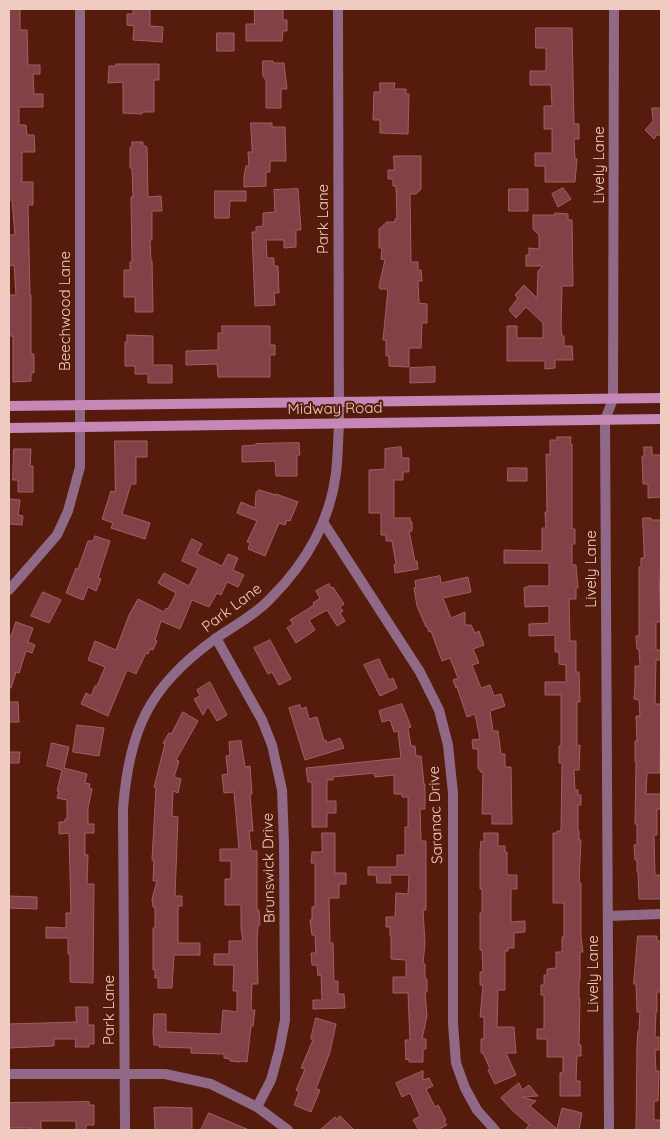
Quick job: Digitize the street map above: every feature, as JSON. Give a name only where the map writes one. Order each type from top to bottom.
[{"type":"main road","name":"Midway Road","points":[[9,406],[661,398]]},
{"type":"main road","name":"Midway Road","points":[[9,428],[661,420]]},
{"type":"street","name":"Beechwood Lane","points":[[9,590],[57,535],[68,511],[80,468],[80,9]]},
{"type":"street","name":"Park Lane","points":[[125,1130],[123,809],[125,779],[133,744],[146,712],[168,680],[187,660],[216,638],[252,615],[270,600],[310,550],[323,522],[331,498],[336,473],[339,424],[338,9]]},
{"type":"street","name":"Lively Lane","points":[[608,1130],[605,420],[613,399],[614,9]]},
{"type":"street","name":"Saranac Drive","points":[[323,522],[420,672],[439,710],[448,745],[453,793],[453,1024],[456,1062],[465,1088],[477,1110],[495,1130]]},
{"type":"street","name":"Brunswick Drive","points":[[216,638],[262,720],[272,745],[282,790],[285,1020],[271,1080],[257,1106]]},
{"type":"street","points":[[608,916],[661,914]]},
{"type":"street","points":[[9,1074],[165,1074],[211,1084],[257,1106],[288,1130]]},
{"type":"building","points":[[9,9],[20,9],[20,30],[27,30],[28,65],[40,65],[40,74],[33,74],[34,94],[43,94],[43,107],[19,107],[19,125],[26,125],[27,135],[34,135],[35,152],[22,152],[22,182],[33,182],[33,205],[28,205],[31,354],[34,354],[34,373],[31,373],[31,381],[13,382],[13,336],[9,336],[9,295],[16,295],[14,265],[9,266],[9,235],[15,235],[12,200],[9,200]]},
{"type":"building","points":[[133,9],[150,9],[150,26],[163,27],[162,42],[133,40],[134,26],[127,25],[127,14],[133,14]]},
{"type":"building","points":[[255,9],[283,9],[283,20],[287,20],[287,31],[283,31],[282,41],[246,41],[246,24],[254,24]]},
{"type":"building","points":[[536,28],[572,28],[574,124],[579,124],[579,139],[574,139],[575,159],[577,159],[575,182],[545,182],[545,166],[535,166],[535,153],[552,153],[552,129],[544,129],[544,106],[552,106],[551,85],[530,85],[530,71],[546,71],[546,48],[536,48]]},
{"type":"building","points":[[217,33],[234,33],[234,51],[217,51]]},
{"type":"building","points":[[263,61],[284,63],[287,89],[281,89],[281,108],[266,108],[266,80],[263,76]]},
{"type":"building","points":[[116,64],[159,64],[159,80],[154,80],[154,112],[142,112],[142,114],[123,113],[123,82],[108,83],[109,66],[116,66]]},
{"type":"building","points":[[380,83],[395,83],[394,89],[406,89],[406,94],[409,94],[408,134],[380,133],[380,120],[373,120],[374,92],[380,92]]},
{"type":"building","points":[[652,108],[661,108],[661,135],[657,135],[654,139],[645,130],[653,121]]},
{"type":"building","points":[[251,123],[272,123],[272,127],[285,127],[286,161],[270,161],[270,172],[266,172],[266,186],[244,187],[246,166],[249,166],[248,152],[252,152]]},
{"type":"building","points":[[132,142],[143,142],[143,145],[147,147],[148,197],[161,196],[162,211],[152,211],[152,240],[150,240],[153,312],[135,312],[135,297],[124,297],[124,270],[130,270],[130,262],[132,262],[131,197],[133,197],[130,147],[132,147]]},
{"type":"building","points":[[394,156],[421,156],[421,189],[416,194],[410,194],[411,262],[418,262],[418,270],[421,270],[422,281],[418,281],[419,303],[427,304],[427,323],[422,323],[421,348],[409,348],[409,367],[389,366],[389,356],[386,356],[386,340],[383,340],[388,289],[380,289],[379,286],[385,260],[381,259],[382,248],[379,248],[379,229],[387,222],[395,222],[395,219],[397,219],[396,186],[393,186],[393,179],[388,179],[388,170],[394,170]]},
{"type":"building","points":[[563,188],[571,199],[558,207],[552,194]]},
{"type":"building","points":[[298,189],[301,230],[296,230],[296,247],[284,248],[284,240],[266,240],[267,258],[274,258],[274,266],[278,266],[279,293],[274,293],[275,305],[255,306],[252,232],[256,232],[256,227],[263,226],[263,213],[275,212],[274,190]]},
{"type":"building","points":[[509,189],[528,189],[528,211],[509,211]]},
{"type":"building","points":[[215,191],[246,191],[246,201],[230,201],[229,218],[215,218]]},
{"type":"building","points":[[555,213],[568,214],[568,220],[572,220],[573,286],[562,286],[561,328],[562,336],[564,336],[564,346],[572,346],[573,360],[555,360],[555,368],[545,369],[545,361],[507,361],[507,326],[517,326],[517,338],[543,338],[543,323],[526,307],[516,318],[509,310],[518,298],[515,295],[524,285],[537,298],[538,271],[543,266],[526,266],[526,255],[529,255],[529,248],[539,249],[539,235],[533,229],[533,215],[555,215]]},
{"type":"building","points":[[222,326],[270,326],[270,345],[275,345],[275,355],[270,355],[270,377],[218,377],[217,364],[186,365],[186,351],[218,350],[218,333],[222,333]]},
{"type":"building","points":[[127,335],[153,336],[153,365],[172,365],[172,383],[148,383],[148,374],[135,374],[135,366],[125,366],[125,342],[127,342]]},
{"type":"building","points":[[435,367],[435,382],[410,383],[410,368]]},
{"type":"building","points":[[557,437],[571,437],[570,444],[572,444],[572,529],[575,529],[575,544],[572,544],[572,565],[576,565],[578,588],[576,588],[576,599],[569,599],[570,641],[576,641],[576,672],[579,672],[580,702],[577,702],[577,746],[580,745],[579,770],[574,770],[575,790],[578,790],[578,795],[581,795],[581,805],[578,805],[578,831],[579,840],[581,840],[579,883],[581,883],[581,937],[583,952],[580,952],[579,980],[579,1045],[581,1045],[581,1056],[577,1056],[576,1081],[580,1081],[580,1096],[560,1096],[560,1073],[563,1072],[563,1057],[547,1057],[547,1039],[537,1039],[537,1029],[544,1029],[544,995],[541,995],[541,985],[544,985],[544,975],[547,975],[547,969],[556,968],[556,952],[562,952],[562,937],[564,937],[564,903],[553,903],[553,833],[561,831],[562,763],[559,763],[559,746],[561,746],[561,695],[545,695],[545,682],[566,682],[566,665],[559,664],[559,652],[555,652],[555,635],[529,636],[529,624],[549,623],[549,606],[525,607],[524,588],[529,586],[549,586],[549,563],[504,563],[504,550],[542,551],[542,528],[546,528],[545,512],[547,512],[546,454],[550,455],[550,440],[557,440]]},
{"type":"building","points":[[115,441],[147,441],[147,457],[136,457],[136,484],[131,484],[122,514],[150,523],[145,539],[111,528],[113,523],[102,519],[111,491],[115,492]]},
{"type":"building","points":[[299,443],[300,455],[297,455],[297,476],[276,476],[275,461],[242,462],[242,446]]},
{"type":"building","points":[[401,447],[402,458],[409,458],[409,472],[403,472],[403,480],[394,480],[394,518],[410,518],[412,522],[412,531],[409,531],[418,569],[395,573],[394,565],[396,564],[392,541],[386,541],[386,535],[381,535],[381,513],[369,513],[369,470],[385,469],[385,449]]},
{"type":"building","points":[[644,447],[652,447],[652,455],[661,455],[661,497],[648,498],[648,484],[643,484],[642,456],[644,456]]},
{"type":"building","points":[[14,449],[31,449],[30,466],[33,466],[33,492],[18,492],[18,480],[13,480]]},
{"type":"building","points":[[508,468],[527,468],[527,481],[508,481]]},
{"type":"building","points":[[259,490],[298,502],[290,521],[287,520],[285,525],[279,523],[265,556],[248,549],[250,543],[247,542],[257,521],[237,513],[241,502],[255,508],[256,493]]},
{"type":"building","points":[[9,499],[20,500],[18,515],[23,516],[22,525],[9,524]]},
{"type":"building","points":[[643,518],[661,520],[661,575],[659,575],[661,622],[656,622],[656,650],[661,650],[661,660],[656,660],[655,704],[661,704],[660,773],[647,773],[646,794],[661,794],[661,809],[657,809],[657,835],[654,835],[655,875],[661,875],[661,899],[639,899],[637,860],[635,860],[634,845],[637,845],[637,824],[635,824],[636,716],[640,716],[639,700],[634,699],[635,666],[640,666],[636,636],[639,636],[639,567],[641,567],[641,558],[644,558]]},
{"type":"building","points":[[95,536],[110,541],[98,578],[101,579],[96,591],[88,587],[83,600],[66,593],[76,568],[78,569],[88,541],[93,541]]},
{"type":"building","points":[[192,539],[202,544],[197,554],[222,566],[228,554],[238,558],[233,570],[244,575],[238,587],[227,582],[221,595],[217,593],[209,607],[192,600],[180,629],[161,621],[153,650],[150,649],[148,654],[146,653],[136,674],[127,670],[108,716],[81,704],[86,693],[91,696],[105,667],[88,660],[95,641],[116,650],[129,615],[138,599],[164,612],[166,608],[168,609],[176,593],[158,583],[164,573],[189,586],[198,568],[182,561]]},
{"type":"building","points":[[440,576],[441,583],[468,577],[471,592],[443,598],[451,618],[465,612],[465,625],[471,625],[475,633],[479,631],[484,645],[473,649],[479,663],[472,665],[481,688],[490,685],[494,696],[501,694],[505,706],[490,711],[493,731],[498,731],[501,754],[505,754],[505,767],[511,767],[512,824],[492,824],[492,814],[482,814],[483,772],[480,772],[480,769],[478,769],[478,749],[473,749],[472,740],[480,739],[475,714],[467,717],[453,680],[458,678],[450,658],[442,661],[431,631],[429,632],[426,627],[417,606],[414,588],[416,587],[415,581]]},
{"type":"building","points":[[329,584],[344,604],[340,607],[343,611],[340,613],[345,621],[337,626],[327,610],[309,620],[315,630],[296,643],[287,628],[293,624],[290,620],[314,605],[313,603],[320,598],[316,591]]},
{"type":"building","points":[[43,592],[61,600],[49,623],[31,616]]},
{"type":"building","points":[[16,622],[33,628],[28,642],[35,645],[32,653],[26,651],[19,673],[16,672],[11,688],[9,688],[9,636],[11,636]]},
{"type":"building","points":[[270,640],[291,679],[279,685],[272,672],[268,674],[254,648]]},
{"type":"building","points":[[379,659],[389,680],[393,678],[397,688],[380,696],[364,665]]},
{"type":"building","points":[[210,682],[227,715],[217,721],[208,706],[203,715],[194,699],[200,696],[197,690]]},
{"type":"building","points":[[9,702],[18,702],[19,722],[9,722]]},
{"type":"building","points":[[402,704],[411,727],[408,728],[411,746],[415,746],[416,756],[421,756],[425,784],[425,809],[420,809],[421,841],[426,841],[426,910],[423,910],[425,943],[423,964],[425,964],[425,979],[427,979],[427,992],[425,992],[427,1016],[422,1039],[426,1039],[426,1049],[423,1049],[423,1062],[409,1062],[409,1059],[406,1060],[405,1040],[410,1040],[408,993],[393,993],[393,977],[406,977],[406,960],[391,959],[390,927],[386,927],[386,917],[395,917],[396,893],[408,894],[409,875],[390,875],[391,883],[377,883],[376,875],[368,875],[368,867],[397,867],[397,855],[405,855],[405,827],[408,827],[408,797],[402,797],[402,794],[394,794],[394,775],[375,777],[374,773],[333,777],[333,780],[327,780],[327,801],[336,801],[336,813],[327,813],[327,827],[312,827],[312,782],[308,782],[306,768],[401,758],[398,731],[394,732],[390,720],[382,722],[379,711]]},
{"type":"building","points":[[300,705],[301,709],[306,707],[309,719],[317,717],[324,741],[326,740],[327,743],[340,738],[344,748],[305,760],[289,708]]},
{"type":"building","points":[[183,712],[198,721],[176,760],[179,761],[174,777],[181,779],[178,793],[173,791],[172,816],[178,817],[175,896],[182,896],[182,906],[178,906],[178,943],[200,943],[200,955],[174,955],[172,988],[158,988],[158,978],[155,978],[155,969],[153,970],[155,907],[153,907],[152,899],[157,881],[153,881],[154,860],[152,860],[156,788],[154,787],[165,744],[163,743],[169,733],[171,734]]},
{"type":"building","points":[[77,725],[104,728],[99,756],[73,752]]},
{"type":"building","points":[[241,741],[245,767],[250,766],[253,831],[249,831],[251,851],[257,851],[257,910],[259,910],[260,925],[258,925],[257,943],[258,984],[252,984],[251,1010],[255,1010],[253,1026],[251,1026],[247,1062],[230,1061],[230,1059],[224,1058],[224,1054],[191,1053],[191,1048],[159,1047],[159,1045],[154,1045],[153,1032],[154,1014],[166,1014],[166,1032],[221,1034],[223,1010],[237,1012],[237,991],[233,991],[234,965],[214,965],[214,954],[229,954],[229,941],[243,941],[241,905],[225,905],[225,879],[231,879],[231,861],[220,861],[220,849],[239,849],[234,792],[224,793],[222,775],[228,774],[226,756],[230,755],[229,742]]},
{"type":"building","points":[[52,743],[69,747],[64,768],[87,774],[85,783],[90,784],[89,788],[92,789],[88,808],[88,824],[94,824],[94,833],[85,833],[85,855],[88,855],[87,884],[94,884],[93,983],[70,982],[68,938],[46,938],[46,927],[66,928],[66,913],[71,913],[69,833],[59,834],[59,822],[65,822],[65,819],[67,819],[67,800],[57,798],[62,770],[47,766]]},
{"type":"building","points":[[9,752],[20,752],[19,763],[9,763]]},
{"type":"building","points":[[322,833],[335,833],[335,873],[346,873],[346,884],[339,884],[339,898],[329,898],[330,943],[333,943],[334,981],[338,981],[338,994],[344,994],[345,1008],[313,1009],[313,1000],[322,1000],[321,975],[318,976],[317,965],[312,965],[311,953],[316,953],[315,935],[312,935],[310,920],[312,920],[312,907],[315,907],[315,863],[311,863],[312,852],[322,852]]},
{"type":"building","points":[[484,833],[498,833],[498,846],[505,846],[505,852],[507,852],[507,875],[517,875],[517,889],[511,889],[511,922],[525,921],[525,932],[514,933],[514,948],[508,948],[508,951],[505,951],[505,990],[498,990],[497,1027],[514,1027],[516,1053],[506,1053],[516,1075],[495,1084],[483,1053],[481,1053],[481,1039],[484,1039],[484,1017],[480,1017],[483,985],[480,985],[480,972],[483,972],[482,950],[480,950],[482,889],[480,889],[480,851],[481,841],[484,842]]},
{"type":"building","points":[[9,896],[37,897],[37,909],[9,908]]},
{"type":"building","points":[[638,936],[657,936],[657,941],[661,941],[661,992],[657,992],[655,1037],[659,1037],[659,1050],[655,1050],[656,1071],[659,1071],[658,1101],[654,1101],[654,1120],[661,1120],[661,1130],[636,1130],[637,1045],[640,1012],[637,1012],[636,984],[634,984]]},
{"type":"building","points":[[76,1007],[88,1007],[88,1025],[94,1025],[94,1044],[89,1044],[89,1047],[75,1047],[76,1039],[54,1039],[54,1046],[9,1048],[9,1024],[76,1022]]},
{"type":"building","points":[[316,1018],[336,1024],[330,1052],[316,1089],[320,1090],[311,1112],[294,1105],[299,1092],[296,1090],[305,1069],[301,1068],[313,1040],[311,1039]]},
{"type":"building","points":[[423,1071],[423,1080],[429,1078],[433,1086],[426,1089],[435,1107],[438,1105],[446,1120],[444,1121],[447,1125],[437,1130],[419,1130],[413,1120],[420,1116],[410,1093],[402,1097],[396,1083]]},
{"type":"building","points":[[519,1083],[522,1090],[529,1085],[538,1096],[522,1097],[536,1101],[530,1106],[557,1129],[562,1108],[582,1113],[579,1130],[525,1130],[529,1125],[501,1098]]},
{"type":"building","points":[[89,1102],[89,1105],[94,1105],[94,1125],[86,1125],[86,1130],[76,1130],[76,1121],[41,1121],[41,1130],[9,1128],[9,1103]]},
{"type":"building","points":[[154,1108],[192,1108],[192,1130],[155,1130]]},
{"type":"building","points":[[209,1113],[249,1130],[201,1130]]},
{"type":"building","points":[[340,1116],[354,1130],[320,1130],[335,1117],[337,1119]]}]
